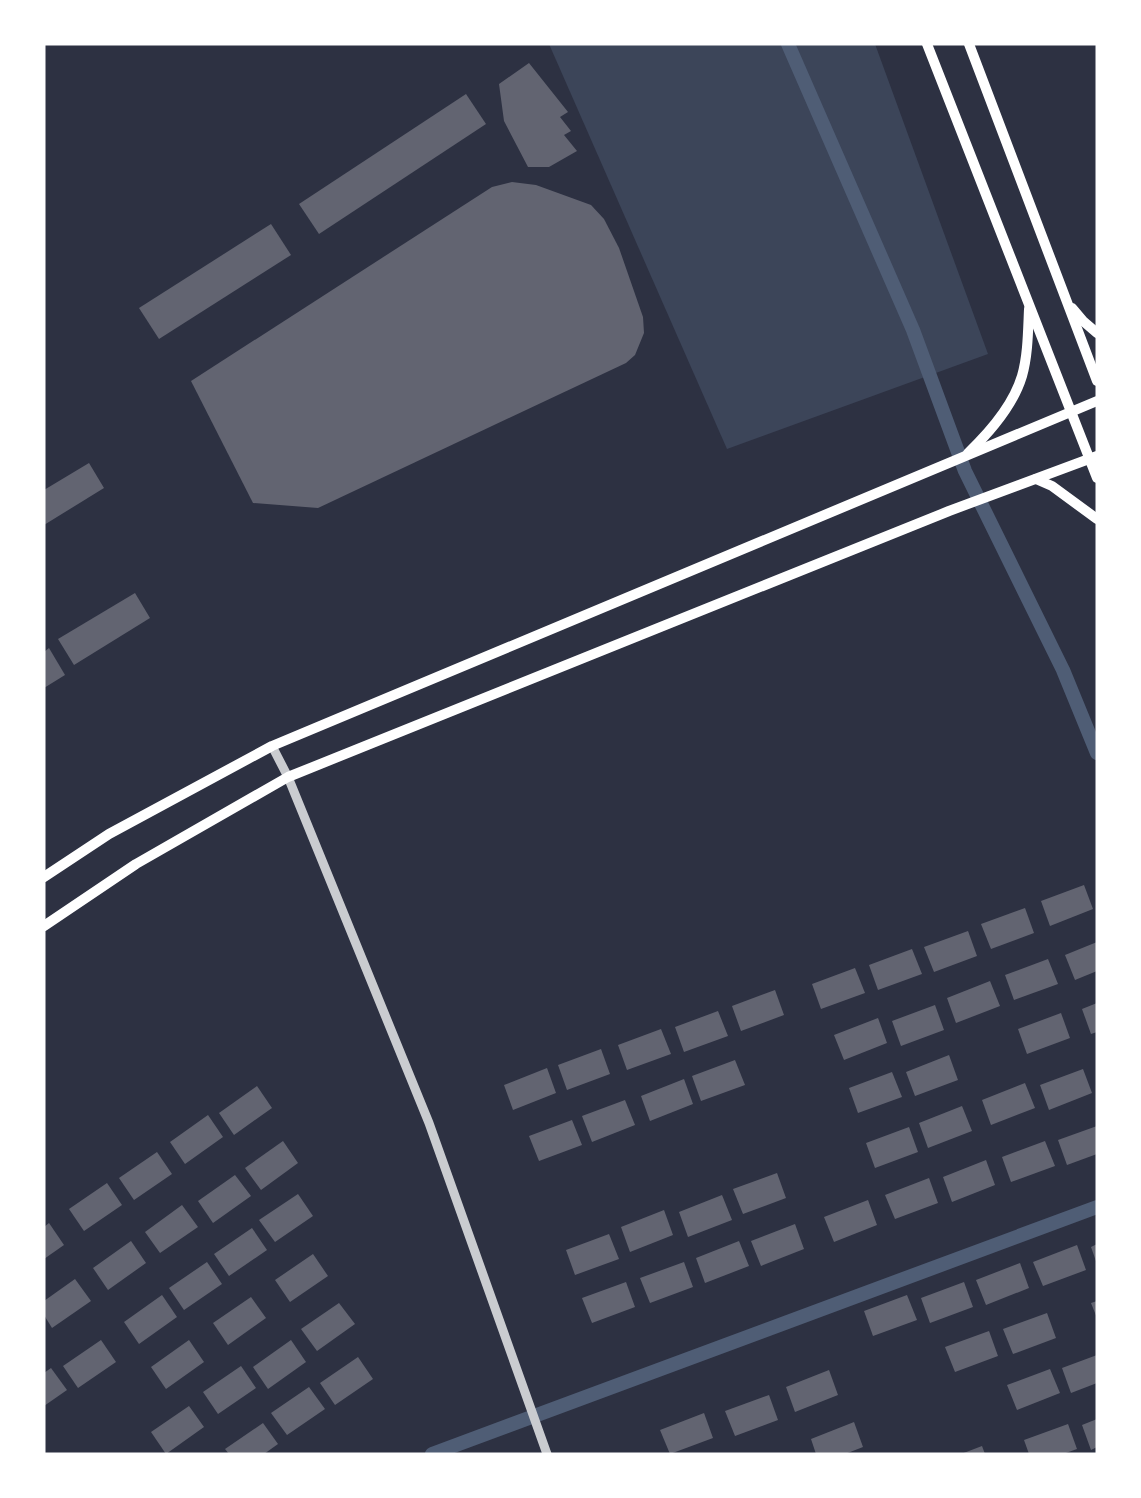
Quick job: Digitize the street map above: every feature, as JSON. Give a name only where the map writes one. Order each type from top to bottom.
[{"type":"main road","points":[[927,44],[1070,411],[1094,457],[1097,478]]},
{"type":"main road","points":[[970,44],[1097,381]]},
{"type":"main road","points":[[1068,303],[1083,321],[1097,332]]},
{"type":"main road","points":[[965,456],[979,443],[1013,399],[1022,375],[1030,306]]},
{"type":"main road","points":[[44,877],[109,834],[272,746],[1097,401]]},
{"type":"main road","points":[[44,926],[136,864],[288,776],[949,510],[1094,457]]},
{"type":"main road","points":[[1036,479],[1052,486],[1097,519]]},
{"type":"street","points":[[272,746],[288,776],[429,1123],[547,1454]]},
{"type":"shaded area","points":[[549,44],[875,44],[988,354],[727,449]]},
{"type":"building","points":[[529,63],[568,112],[560,117],[571,131],[564,135],[577,151],[549,167],[528,167],[504,121],[499,84]]},
{"type":"building","points":[[466,94],[486,124],[319,234],[299,204]]},
{"type":"building","points":[[512,182],[536,185],[591,205],[604,219],[619,248],[643,317],[644,333],[635,355],[626,363],[318,508],[253,503],[191,381],[492,187]]},
{"type":"building","points":[[271,224],[291,255],[159,339],[139,308]]},
{"type":"building","points":[[89,463],[104,488],[44,525],[44,490]]},
{"type":"building","points":[[135,593],[150,618],[74,665],[58,639]]},
{"type":"building","points":[[49,648],[65,675],[44,688],[44,652]]},
{"type":"building","points":[[1084,885],[1093,909],[1050,926],[1041,901]]},
{"type":"building","points":[[1025,908],[1034,933],[991,949],[981,924]]},
{"type":"building","points":[[968,931],[977,956],[934,972],[924,947]]},
{"type":"building","points":[[1097,942],[1097,971],[1075,980],[1065,955]]},
{"type":"building","points":[[912,949],[922,974],[878,990],[869,965]]},
{"type":"building","points":[[1048,959],[1058,984],[1014,1000],[1005,975]]},
{"type":"building","points":[[855,968],[865,993],[821,1009],[812,984]]},
{"type":"building","points":[[990,981],[1000,1006],[956,1023],[947,998]]},
{"type":"building","points":[[775,990],[784,1015],[741,1031],[732,1006]]},
{"type":"building","points":[[1097,1003],[1097,1032],[1091,1034],[1082,1009]]},
{"type":"building","points":[[935,1005],[944,1030],[901,1046],[892,1021]]},
{"type":"building","points":[[718,1011],[728,1036],[684,1052],[675,1027]]},
{"type":"building","points":[[1061,1013],[1070,1038],[1027,1054],[1018,1029]]},
{"type":"building","points":[[878,1018],[887,1043],[844,1060],[834,1035]]},
{"type":"building","points":[[661,1029],[671,1054],[627,1070],[618,1045]]},
{"type":"building","points":[[601,1049],[610,1074],[567,1090],[558,1065]]},
{"type":"building","points":[[949,1055],[958,1080],[915,1096],[906,1072]]},
{"type":"building","points":[[735,1060],[745,1085],[701,1101],[692,1076]]},
{"type":"building","points":[[547,1068],[556,1093],[513,1110],[504,1085]]},
{"type":"building","points":[[1083,1069],[1092,1093],[1049,1110],[1040,1085]]},
{"type":"building","points":[[892,1072],[902,1097],[858,1113],[849,1088]]},
{"type":"building","points":[[684,1079],[693,1104],[650,1121],[641,1096]]},
{"type":"building","points":[[1025,1083],[1035,1108],[991,1125],[982,1100]]},
{"type":"building","points":[[257,1086],[272,1108],[234,1135],[219,1113]]},
{"type":"building","points":[[625,1100],[635,1125],[592,1142],[582,1116]]},
{"type":"building","points":[[962,1106],[972,1131],[928,1148],[919,1123]]},
{"type":"building","points":[[208,1115],[223,1137],[185,1164],[170,1142]]},
{"type":"building","points":[[572,1120],[582,1145],[539,1161],[529,1136]]},
{"type":"building","points":[[1097,1126],[1097,1154],[1067,1165],[1058,1140]]},
{"type":"building","points":[[909,1127],[918,1152],[875,1168],[866,1143]]},
{"type":"building","points":[[283,1141],[298,1163],[261,1190],[245,1168]]},
{"type":"building","points":[[1045,1141],[1055,1166],[1011,1182],[1002,1157]]},
{"type":"building","points":[[157,1152],[172,1174],[134,1200],[119,1178]]},
{"type":"building","points":[[986,1160],[995,1185],[952,1202],[943,1177]]},
{"type":"building","points":[[777,1173],[786,1198],[743,1214],[733,1189]]},
{"type":"building","points":[[235,1175],[251,1196],[213,1223],[198,1201]]},
{"type":"building","points":[[929,1178],[938,1203],[895,1219],[885,1195]]},
{"type":"building","points":[[107,1183],[122,1205],[84,1231],[69,1209]]},
{"type":"building","points":[[298,1194],[313,1216],[275,1242],[259,1220]]},
{"type":"building","points":[[722,1195],[732,1220],[688,1237],[679,1212]]},
{"type":"building","points":[[868,1200],[877,1225],[834,1242],[824,1217]]},
{"type":"building","points":[[182,1205],[198,1227],[160,1253],[145,1232]]},
{"type":"building","points":[[664,1210],[673,1235],[630,1252],[621,1227]]},
{"type":"building","points":[[49,1223],[64,1245],[44,1259],[44,1227]]},
{"type":"building","points":[[795,1224],[804,1249],[761,1266],[751,1241]]},
{"type":"building","points":[[252,1228],[267,1250],[229,1276],[214,1254]]},
{"type":"building","points":[[609,1234],[619,1259],[575,1275],[566,1250]]},
{"type":"building","points":[[131,1241],[146,1263],[108,1290],[93,1268]]},
{"type":"building","points":[[739,1241],[749,1266],[705,1283],[696,1258]]},
{"type":"building","points":[[1097,1244],[1097,1264],[1091,1247]]},
{"type":"building","points":[[1077,1245],[1086,1270],[1043,1286],[1033,1262]]},
{"type":"building","points":[[313,1254],[328,1276],[290,1302],[275,1280]]},
{"type":"building","points":[[207,1262],[222,1284],[184,1310],[169,1288]]},
{"type":"building","points":[[684,1262],[693,1287],[650,1303],[640,1278]]},
{"type":"building","points":[[1020,1263],[1029,1288],[986,1305],[976,1280]]},
{"type":"building","points":[[75,1279],[91,1301],[52,1328],[44,1315],[44,1301]]},
{"type":"building","points":[[626,1282],[635,1307],[592,1323],[582,1298]]},
{"type":"building","points":[[964,1282],[973,1307],[930,1323],[921,1298]]},
{"type":"building","points":[[162,1295],[177,1317],[139,1344],[124,1322]]},
{"type":"building","points":[[907,1295],[917,1320],[873,1336],[864,1311]]},
{"type":"building","points":[[251,1297],[266,1318],[228,1345],[213,1323]]},
{"type":"building","points":[[1097,1301],[1097,1318],[1091,1303]]},
{"type":"building","points":[[339,1303],[355,1324],[317,1351],[301,1329]]},
{"type":"building","points":[[1047,1313],[1056,1338],[1013,1354],[1003,1329]]},
{"type":"building","points":[[989,1331],[998,1356],[955,1372],[945,1347]]},
{"type":"building","points":[[101,1340],[116,1362],[78,1388],[63,1366]]},
{"type":"building","points":[[189,1340],[204,1362],[166,1389],[151,1367]]},
{"type":"building","points":[[291,1340],[306,1362],[268,1389],[253,1367]]},
{"type":"building","points":[[1097,1355],[1097,1383],[1071,1393],[1062,1368]]},
{"type":"building","points":[[358,1357],[373,1379],[335,1405],[320,1383]]},
{"type":"building","points":[[241,1366],[256,1388],[218,1414],[203,1392]]},
{"type":"building","points":[[51,1368],[67,1390],[44,1406],[44,1373]]},
{"type":"building","points":[[1050,1369],[1060,1393],[1017,1410],[1007,1385]]},
{"type":"building","points":[[829,1370],[838,1395],[795,1412],[786,1387]]},
{"type":"building","points":[[309,1387],[325,1409],[287,1435],[271,1413]]},
{"type":"building","points":[[769,1395],[778,1420],[735,1436],[725,1411]]},
{"type":"building","points":[[189,1406],[204,1427],[166,1454],[151,1432]]},
{"type":"building","points":[[704,1413],[713,1438],[670,1454],[660,1430]]},
{"type":"building","points":[[1097,1419],[1097,1447],[1091,1450],[1082,1425]]},
{"type":"building","points":[[854,1422],[863,1447],[845,1454],[816,1454],[811,1439]]},
{"type":"building","points":[[263,1423],[278,1444],[264,1454],[229,1454],[225,1449]]},
{"type":"building","points":[[1068,1424],[1077,1449],[1063,1454],[1029,1454],[1024,1440]]},
{"type":"building","points":[[982,1446],[985,1454],[961,1454]]},
{"type":"waterway","points":[[788,44],[913,330],[965,471],[1063,670],[1097,753]]},
{"type":"waterway","points":[[432,1454],[1097,1207]]}]
